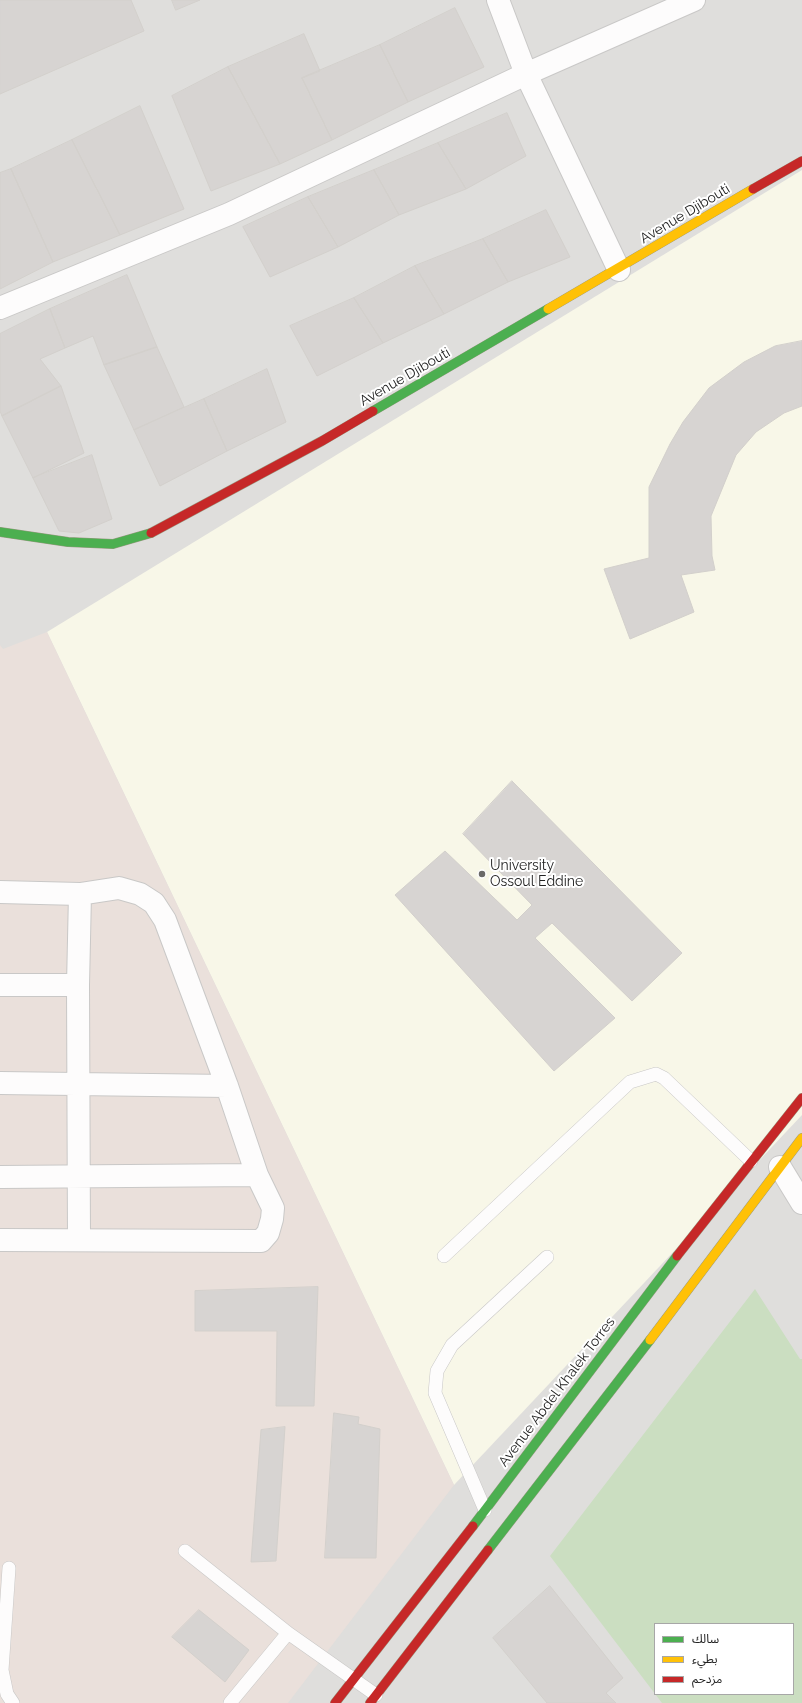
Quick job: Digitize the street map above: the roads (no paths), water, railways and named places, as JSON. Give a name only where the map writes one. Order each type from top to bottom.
[{"type":"main road","name":"Avenue Djibouti","points":[[0,532],[68,542],[113,544],[156,531],[322,441],[619,270],[802,162]]},
{"type":"main road","name":"Avenue Abdel Khalek Torres","points":[[335,1703],[485,1510],[678,1254],[802,1098]]},
{"type":"main road","points":[[373,1699],[618,1382],[802,1138]]},
{"type":"street","points":[[498,0],[526,74],[619,270]]},
{"type":"street","points":[[0,308],[229,214],[526,74],[694,0]]},
{"type":"street","points":[[0,892],[80,894],[119,888],[140,894],[154,903],[165,920],[227,1086],[257,1175],[272,1208],[272,1219],[268,1233],[261,1241],[0,1240]]},
{"type":"street","points":[[79,1240],[78,985],[80,894]]},
{"type":"street","points":[[0,985],[78,985]]},
{"type":"street","points":[[0,1083],[227,1086]]},
{"type":"street","points":[[780,1167],[802,1203]]},
{"type":"street","points":[[0,1177],[257,1175]]},
{"type":"lane","points":[[444,1256],[630,1082],[646,1076],[656,1074],[664,1078],[751,1161]]},
{"type":"lane","points":[[485,1510],[436,1393],[436,1371],[452,1345],[547,1257]]},
{"type":"lane","points":[[185,1551],[288,1633],[353,1679],[373,1699]]},
{"type":"lane","points":[[9,1568],[2,1670],[6,1694],[13,1703]]},
{"type":"lane","points":[[230,1703],[288,1633]]},
{"type":"place","name":"University Ossoul Eddine","points":[[482,874]]}]
